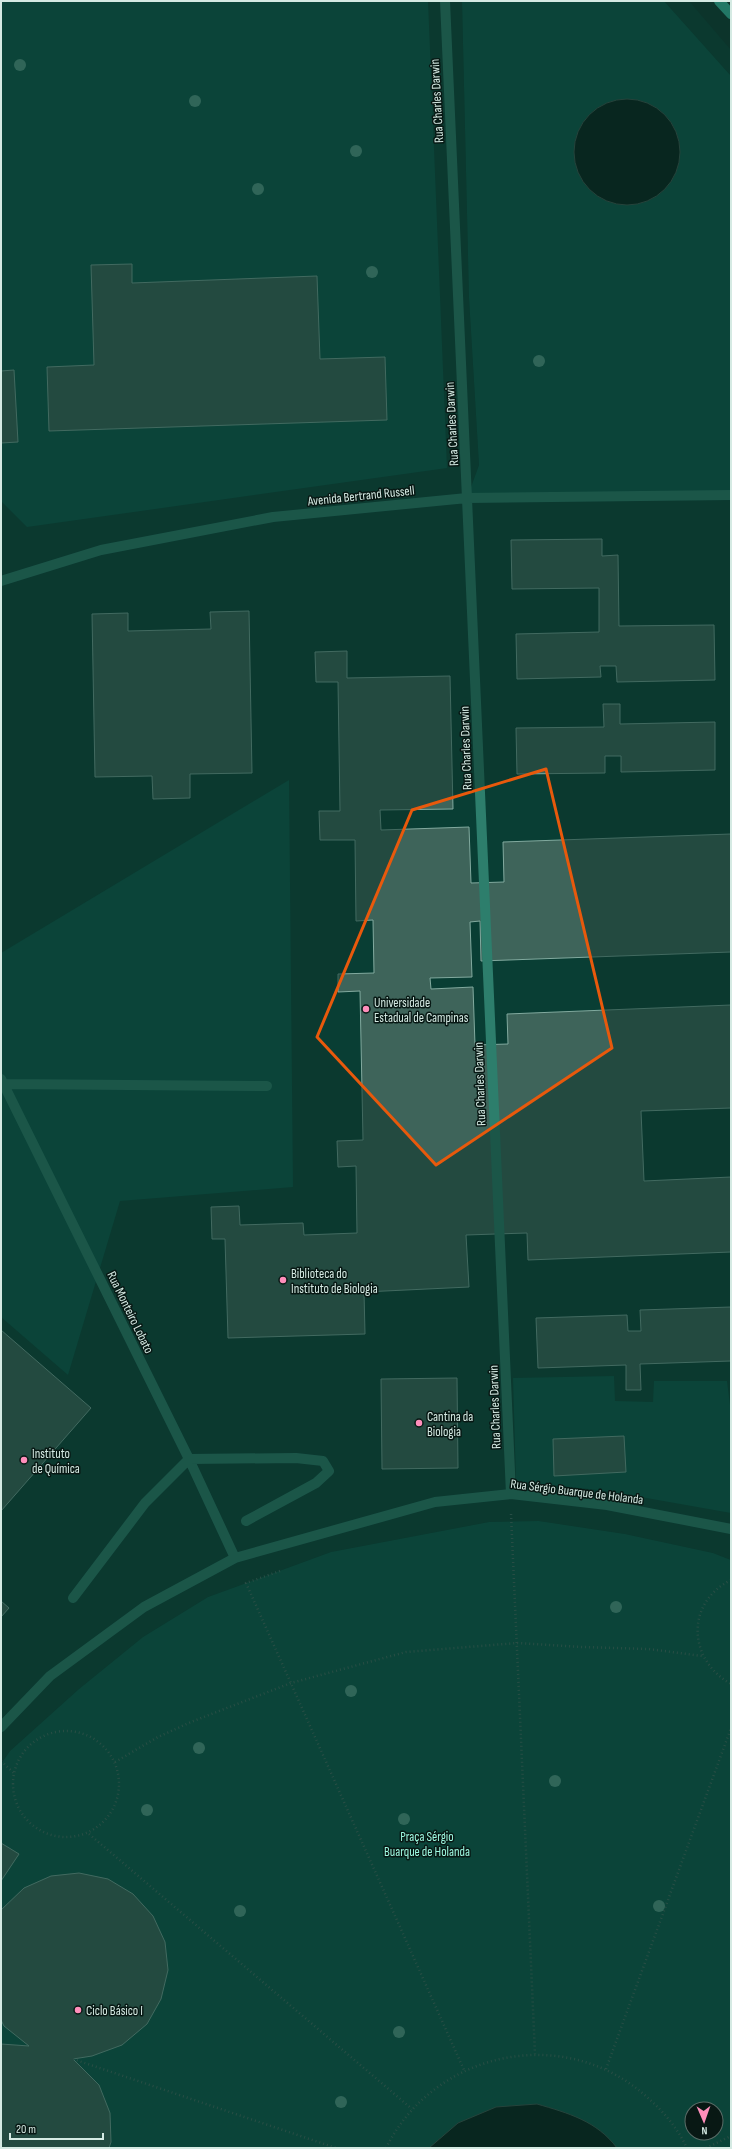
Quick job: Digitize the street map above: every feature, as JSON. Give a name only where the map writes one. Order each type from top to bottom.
[{"type":"main road","points":[[719,1],[731,14]]},
{"type":"street","name":"Rua Charles Darwin","points":[[445,1],[511,1494]]},
{"type":"street","name":"Avenida Bertrand Russell","points":[[1,581],[101,550],[273,517],[467,498],[731,495]]},
{"type":"street","points":[[2,1081],[267,1086]]},
{"type":"street","name":"Rua Monteiro Lobato","points":[[2,1081],[189,1459],[235,1558]]},
{"type":"street","points":[[73,1598],[145,1503],[189,1459],[296,1458],[323,1461],[329,1471],[316,1483],[246,1521]]},
{"type":"street","name":"Rua Sérgio Buarque de Holanda","points":[[235,1558],[435,1502],[511,1494],[607,1505],[731,1529]]},
{"type":"street","points":[[1,1726],[50,1676],[144,1607],[235,1558]]},
{"type":"path","points":[[511,1494],[535,2054]]},
{"type":"path","points":[[280,1571],[246,1583],[464,2070]]},
{"type":"path","points":[[731,1580],[715,1590],[704,1604],[698,1621],[698,1639],[702,1656],[710,1668],[720,1678],[731,1684]]},
{"type":"path","points":[[115,1762],[158,1737],[191,1722],[291,1683],[406,1652],[517,1643],[649,1649],[702,1656]]},
{"type":"path","points":[[606,2069],[731,1728]]},
{"type":"path","points":[[64,1731],[82,1733],[99,1741],[112,1755],[115,1762],[119,1771],[120,1790],[115,1808],[104,1823],[89,1834],[72,1838],[55,1837],[39,1831],[26,1820],[17,1806],[13,1790],[14,1772],[20,1757],[31,1744],[46,1734],[64,1731]]},
{"type":"path","points":[[1,1761],[14,1772]]},
{"type":"path","points":[[89,1834],[412,2109]]},
{"type":"path","points":[[386,2148],[393,2134],[412,2109],[436,2087],[464,2070],[510,2056],[535,2054],[571,2058],[606,2069],[636,2086],[662,2110],[683,2139],[687,2148]]},
{"type":"path","points":[[73,2060],[336,2148]]},
{"type":"path","points":[[706,2148],[731,2136]]},
{"type":"highlighted area","points":[[546,769],[612,1048],[436,1165],[317,1037],[412,810]]},
{"type":"shaded area","name":"Universidade Estadual de Campinas","points":[[1,1],[462,1],[469,298],[479,465],[467,498],[731,495],[731,1560],[713,1553],[625,1534],[539,1521],[489,1522],[331,1552],[208,1597],[143,1637],[79,1689],[10,1751],[1,1764]]},
{"type":"shaded area","points":[[664,1],[689,1],[731,50],[731,76]]},
{"type":"shaded area","points":[[627,99],[647,103],[664,115],[676,132],[680,152],[676,172],[664,189],[647,201],[627,205],[607,201],[590,189],[578,172],[574,152],[578,132],[590,115],[607,103]]},
{"type":"shaded area","points":[[537,2104],[581,2119],[600,2131],[617,2148],[429,2148],[458,2123],[496,2107]]},
{"type":"green space","points":[[1,1],[428,1],[447,468],[27,527],[1,501]]},
{"type":"green space","points":[[462,1],[664,1],[731,76],[731,495],[467,498],[479,465],[469,298]]},
{"type":"green space","points":[[289,780],[293,1187],[120,1201],[68,1375],[1,1317],[1,953]]},
{"type":"green space","points":[[614,1376],[615,1401],[653,1402],[654,1381],[727,1381],[731,1413],[731,1513],[607,1491],[516,1481],[513,1378]]},
{"type":"green space","name":"Praça Sérgio Buarque de Holanda","points":[[539,1521],[625,1534],[713,1553],[731,1560],[731,2148],[1,2148],[1,1764],[10,1751],[79,1689],[143,1637],[208,1597],[331,1552],[489,1522]]},
{"type":"building","points":[[132,264],[132,283],[317,276],[320,359],[385,357],[387,420],[49,431],[47,367],[94,365],[91,265]]},
{"type":"building","points":[[14,370],[18,442],[1,443],[1,371]]},
{"type":"building","points":[[602,539],[602,556],[618,555],[619,626],[714,625],[715,680],[617,682],[616,666],[600,666],[601,677],[517,679],[516,634],[599,632],[599,588],[512,589],[511,540]]},
{"type":"building","points":[[249,611],[252,773],[190,774],[190,798],[153,799],[152,776],[95,777],[92,614],[128,613],[128,631],[211,629],[210,612]]},
{"type":"building","points":[[347,651],[347,678],[450,676],[453,809],[380,810],[381,830],[469,827],[471,883],[504,882],[503,842],[731,834],[731,952],[481,961],[480,921],[470,922],[472,977],[430,978],[431,989],[473,987],[475,1045],[508,1044],[507,1014],[731,1005],[731,1108],[641,1111],[644,1181],[731,1177],[731,1252],[528,1260],[527,1233],[466,1235],[469,1287],[364,1292],[365,1334],[228,1338],[225,1239],[212,1239],[211,1207],[239,1206],[240,1225],[303,1223],[304,1235],[357,1233],[356,1166],[338,1167],[337,1141],[363,1140],[360,991],[338,992],[338,974],[374,973],[373,920],[356,921],[355,840],[320,840],[319,811],[340,811],[338,682],[316,682],[315,652]]},
{"type":"building","points":[[603,704],[620,704],[620,724],[715,722],[715,770],[621,772],[621,756],[605,756],[605,773],[517,774],[516,728],[604,727]]},
{"type":"building","points":[[731,1307],[731,1361],[640,1364],[641,1390],[626,1390],[626,1365],[538,1368],[536,1318],[627,1315],[628,1331],[641,1331],[640,1310]]},
{"type":"building","name":"Instituto de Química","points":[[1,1330],[91,1408],[1,1511]]},
{"type":"building","name":"Cantina da Biologia","points":[[457,1378],[458,1468],[382,1469],[381,1379]]},
{"type":"building","points":[[624,1436],[626,1472],[554,1476],[553,1439]]},
{"type":"building","points":[[1,1601],[9,1608],[1,1617]]},
{"type":"building","points":[[1,1843],[19,1854],[1,1881]]},
{"type":"building","name":"Ciclo Básico I","points":[[79,1873],[108,1879],[133,1894],[153,1916],[165,1942],[168,1970],[161,1999],[147,2024],[122,2045],[92,2056],[73,2059],[99,2085],[110,2113],[111,2142],[109,2148],[1,2148],[1,2044],[29,2046],[4,2026],[1,2020],[1,1910],[24,1888],[51,1876]]},
{"type":"place","name":"Universidade Estadual de Campinas","points":[[366,1009]]},
{"type":"place","name":"Biblioteca do Instituto de Biologia","points":[[283,1280]]},
{"type":"place","name":"Cantina da Biologia","points":[[419,1423]]},
{"type":"place","name":"Instituto de Química","points":[[24,1460]]},
{"type":"place","name":"Ciclo Básico I","points":[[78,2010]]}]
